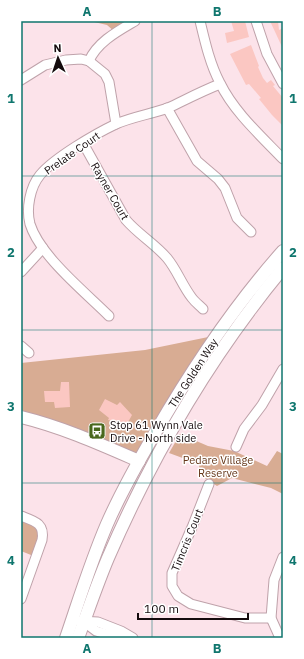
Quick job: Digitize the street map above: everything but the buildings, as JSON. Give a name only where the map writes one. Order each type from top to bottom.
[{"type":"main road","name":"The Golden Way","points":[[66,638],[87,575],[108,523],[139,461],[211,345],[246,297],[283,252]]},
{"type":"main road","name":"The Golden Way","points":[[78,638],[107,560],[158,454],[213,364],[250,310],[283,268]]},
{"type":"main road","points":[[21,417],[38,421],[80,436],[139,461],[144,469],[146,478]]},
{"type":"main road","points":[[139,461],[158,454]]},
{"type":"street","points":[[90,61],[92,54],[115,32],[135,21]]},
{"type":"street","points":[[200,21],[220,84],[238,111],[283,159]]},
{"type":"street","points":[[256,21],[267,54],[283,84]]},
{"type":"street","points":[[21,80],[45,65],[66,60],[80,59],[90,61],[105,74],[109,82],[116,124]]},
{"type":"street","name":"Prelate Court","points":[[108,316],[52,260],[43,248],[30,223],[29,200],[32,189],[39,176],[50,165],[83,143],[116,124],[167,108],[220,84]]},
{"type":"street","points":[[167,108],[197,161],[218,179],[225,188],[237,218],[251,232]]},
{"type":"street","name":"Rayner Court","points":[[83,143],[126,220],[134,229],[158,248],[177,271],[192,299],[203,309]]},
{"type":"street","points":[[21,272],[43,248]]},
{"type":"street","points":[[21,346],[29,353]]},
{"type":"street","points":[[236,447],[244,428],[262,405],[283,370]]},
{"type":"street","name":"Timcris Court","points":[[209,484],[193,526],[172,573],[172,586],[178,596],[191,604],[245,618],[271,618]]},
{"type":"street","points":[[21,516],[38,523],[43,534],[22,596]]},
{"type":"street","points":[[280,638],[271,618],[274,580],[283,558]]},
{"type":"street","points":[[72,619],[84,622],[98,622],[121,631],[133,638]]},
{"type":"street","points":[[84,622],[96,631],[119,638]]},
{"type":"green space","points":[[90,21],[135,21],[115,32],[107,25]]},
{"type":"green space","points":[[218,335],[139,461],[21,417],[21,363],[145,350]]},
{"type":"green space","name":"Pedare Village Reserve","points":[[180,434],[208,446],[234,451],[267,466],[277,451],[283,454],[283,494],[271,488],[232,478],[217,486],[200,475],[199,464],[169,453]]},
{"type":"green space","points":[[21,516],[40,525],[36,557],[21,551]]},
{"type":"place","name":"Stop 61 Wynn Vale Drive - North side","points":[[97,431]]}]
